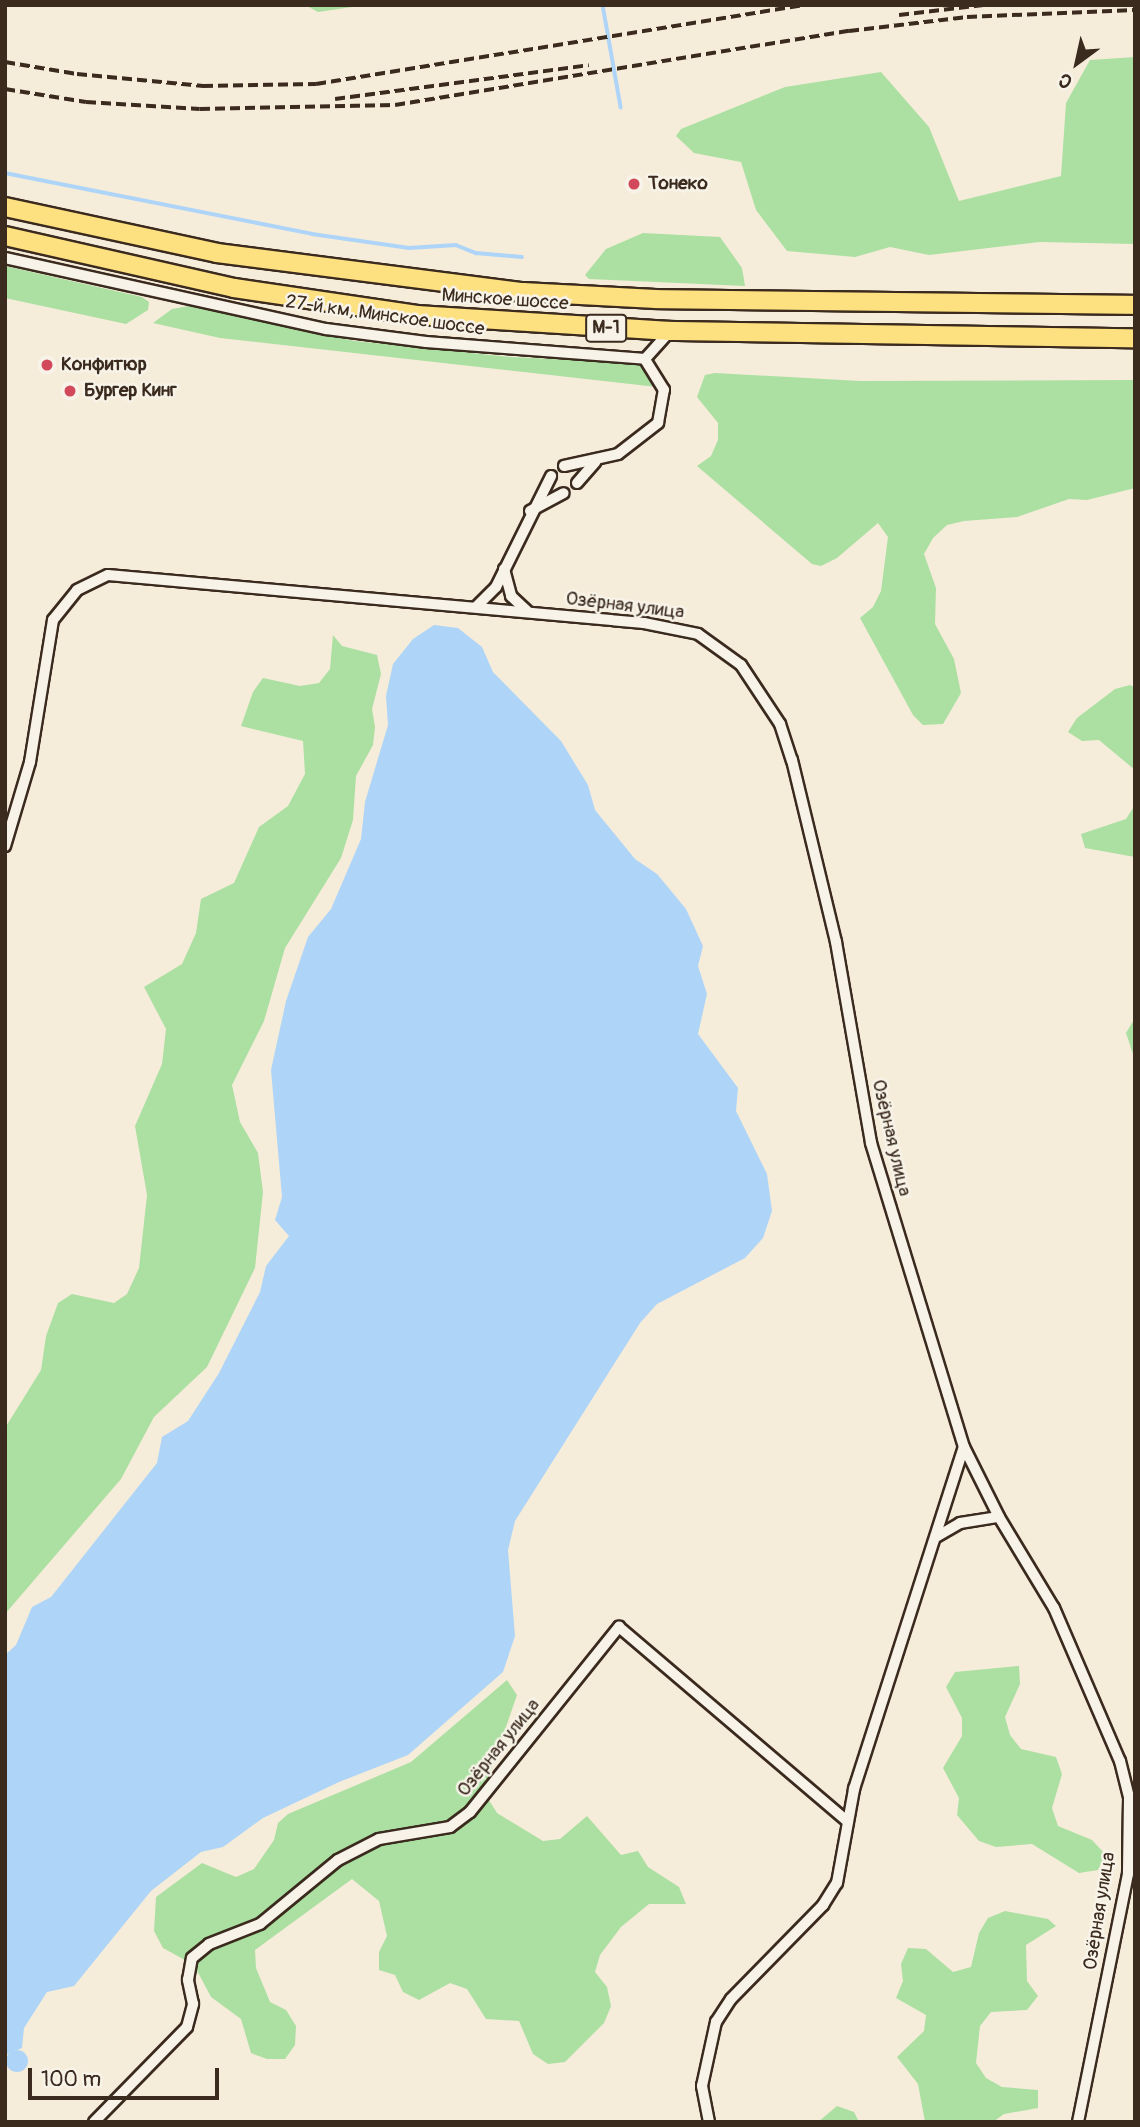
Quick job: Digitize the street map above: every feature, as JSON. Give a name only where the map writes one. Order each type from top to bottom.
[{"type":"highway","name":"Минское шоссе","points":[[5,207],[217,253],[523,292],[656,299],[1135,305]]},
{"type":"highway","name":"Минское шоссе","points":[[5,236],[183,277],[349,306],[547,325],[670,331],[1135,338]]},
{"type":"street","name":"27-й км, Минское шоссе","points":[[5,258],[326,329],[645,359]]},
{"type":"street","points":[[564,466],[595,462],[646,436],[663,412],[664,390],[645,359],[670,331]]},
{"type":"street","points":[[577,483],[595,462]]},
{"type":"street","points":[[477,607],[491,594],[530,512],[551,476]]},
{"type":"street","points":[[530,512],[564,493]]},
{"type":"street","points":[[504,569],[511,596],[529,612]]},
{"type":"street","name":"Озёрная улица","points":[[5,846],[30,762],[54,620],[63,603],[90,580],[125,573],[644,622],[698,634],[741,665],[780,724],[836,942],[871,1143],[964,1447],[999,1517],[1054,1608],[1120,1761],[1129,1798],[1128,1874],[1078,2122]]},
{"type":"street","points":[[709,2122],[702,2086],[716,2022],[731,1999],[823,1905],[844,1862],[847,1821],[903,1625],[936,1537],[964,1447]]},
{"type":"street","points":[[936,1537],[960,1524],[999,1517]]},
{"type":"street","name":"Озёрная улица","points":[[94,2122],[187,2027],[193,2004],[188,1980],[192,1958],[209,1944],[260,1924],[338,1860],[379,1839],[450,1827],[470,1812],[619,1627],[847,1821]]},
{"type":"green space","points":[[305,5],[366,5],[318,12]]},
{"type":"green space","points":[[1135,57],[1135,244],[1040,242],[929,255],[890,247],[855,257],[787,251],[756,210],[741,162],[694,153],[676,136],[681,129],[785,87],[881,72],[929,127],[959,201],[1061,176],[1066,103],[1090,60]]},
{"type":"green space","points":[[643,233],[720,237],[742,268],[745,286],[589,279],[585,275],[606,249]]},
{"type":"green space","points":[[5,266],[142,297],[149,302],[148,310],[126,324],[5,298]]},
{"type":"green space","points":[[189,306],[355,341],[511,357],[635,363],[647,370],[657,387],[220,338],[153,323],[172,309]]},
{"type":"green space","points":[[715,373],[860,381],[1135,380],[1135,488],[1087,500],[1069,499],[1017,517],[947,525],[933,538],[924,554],[936,588],[935,624],[954,659],[961,693],[943,724],[923,725],[913,715],[860,618],[873,607],[881,591],[888,537],[878,523],[837,558],[821,566],[812,564],[697,466],[711,456],[718,440],[718,423],[697,397],[705,375]]},
{"type":"green space","points":[[333,635],[342,646],[377,655],[381,674],[372,709],[375,727],[373,745],[356,776],[353,820],[341,858],[285,948],[264,1021],[232,1085],[240,1122],[258,1153],[263,1192],[255,1268],[207,1367],[154,1417],[121,1479],[5,1614],[5,1428],[41,1370],[46,1336],[58,1303],[72,1294],[114,1303],[127,1294],[139,1268],[147,1195],[135,1126],[162,1064],[166,1029],[144,987],[182,964],[196,933],[201,899],[234,883],[259,827],[288,806],[305,774],[303,741],[241,726],[253,692],[263,678],[300,686],[319,683],[330,669]]},
{"type":"green space","points":[[1130,685],[1135,688],[1135,770],[1099,740],[1082,741],[1068,732],[1077,718],[1115,689]]},
{"type":"green space","points":[[1135,805],[1135,857],[1085,848],[1081,834],[1126,819]]},
{"type":"green space","points":[[1135,1018],[1135,1060],[1126,1033]]},
{"type":"green space","points":[[1019,1666],[1020,1684],[1005,1717],[1010,1735],[1021,1749],[1056,1757],[1062,1774],[1052,1808],[1058,1826],[1092,1840],[1105,1854],[1098,1870],[1079,1873],[1032,1844],[996,1847],[979,1841],[957,1815],[959,1798],[943,1768],[962,1736],[962,1718],[946,1687],[955,1672]]},
{"type":"green space","points":[[507,1680],[517,1695],[488,1779],[487,1797],[497,1813],[543,1841],[560,1839],[587,1816],[621,1855],[638,1851],[648,1867],[679,1887],[686,1904],[649,1904],[621,1927],[600,1955],[595,1972],[607,1987],[611,2006],[604,2023],[565,2062],[548,2064],[533,2054],[519,2021],[486,2019],[467,1989],[450,1983],[419,2000],[403,1992],[395,1975],[379,1970],[379,1952],[387,1936],[379,1901],[352,1879],[255,1950],[256,1968],[270,2002],[286,2010],[296,2026],[295,2045],[285,2059],[267,2059],[251,2053],[241,2019],[211,1997],[194,1965],[163,1948],[154,1931],[156,1897],[202,1863],[236,1877],[254,1869],[274,1840],[278,1823],[288,1814],[411,1762]]},
{"type":"green space","points":[[1005,1911],[1048,1919],[1056,1926],[1026,1945],[1027,1981],[1038,1996],[1027,2010],[991,2012],[980,2026],[976,2063],[986,2078],[1002,2087],[1038,2090],[1038,2108],[1004,2114],[993,2122],[925,2122],[918,2084],[897,2057],[924,2031],[926,2015],[896,1998],[903,1981],[901,1964],[908,1948],[926,1949],[953,1972],[971,1967],[979,1933],[988,1918]]},
{"type":"green space","points":[[837,2106],[854,2112],[859,2122],[818,2122]]},
{"type":"water","points":[[434,625],[458,628],[482,647],[493,672],[561,741],[588,785],[595,810],[635,859],[657,874],[686,909],[703,946],[698,966],[707,994],[698,1034],[738,1088],[736,1111],[767,1174],[772,1211],[763,1238],[745,1258],[657,1304],[640,1323],[515,1521],[508,1550],[515,1636],[503,1672],[408,1755],[339,1782],[263,1818],[223,1847],[201,1852],[151,1891],[74,1986],[47,1992],[24,2028],[22,2048],[5,2055],[5,1655],[16,1645],[32,1607],[51,1597],[157,1463],[162,1437],[188,1421],[219,1373],[260,1292],[266,1266],[289,1236],[275,1220],[282,1197],[271,1070],[286,1001],[308,937],[331,909],[361,839],[365,802],[388,725],[386,696],[393,664],[413,639]]},
{"type":"water","points":[[17,2050],[25,2053],[28,2061],[25,2069],[17,2072],[9,2069],[6,2061],[9,2053]]},
{"type":"waterway","points":[[603,5],[621,107]]},
{"type":"waterway","points":[[5,173],[312,234],[409,248],[456,245],[476,253],[522,257]]},
{"type":"railway","points":[[5,62],[77,74],[203,86],[316,84],[806,5]]},
{"type":"railway","points":[[899,15],[983,5]]},
{"type":"railway","points":[[5,89],[86,102],[200,109],[395,105],[849,31],[967,17],[1135,10]]},
{"type":"railway","points":[[335,99],[589,65]]},
{"type":"place","name":"Тонеко","points":[[634,184]]},
{"type":"place","name":"Конфитюр","points":[[47,365]]},
{"type":"place","name":"Бургер Кинг","points":[[70,391]]}]
